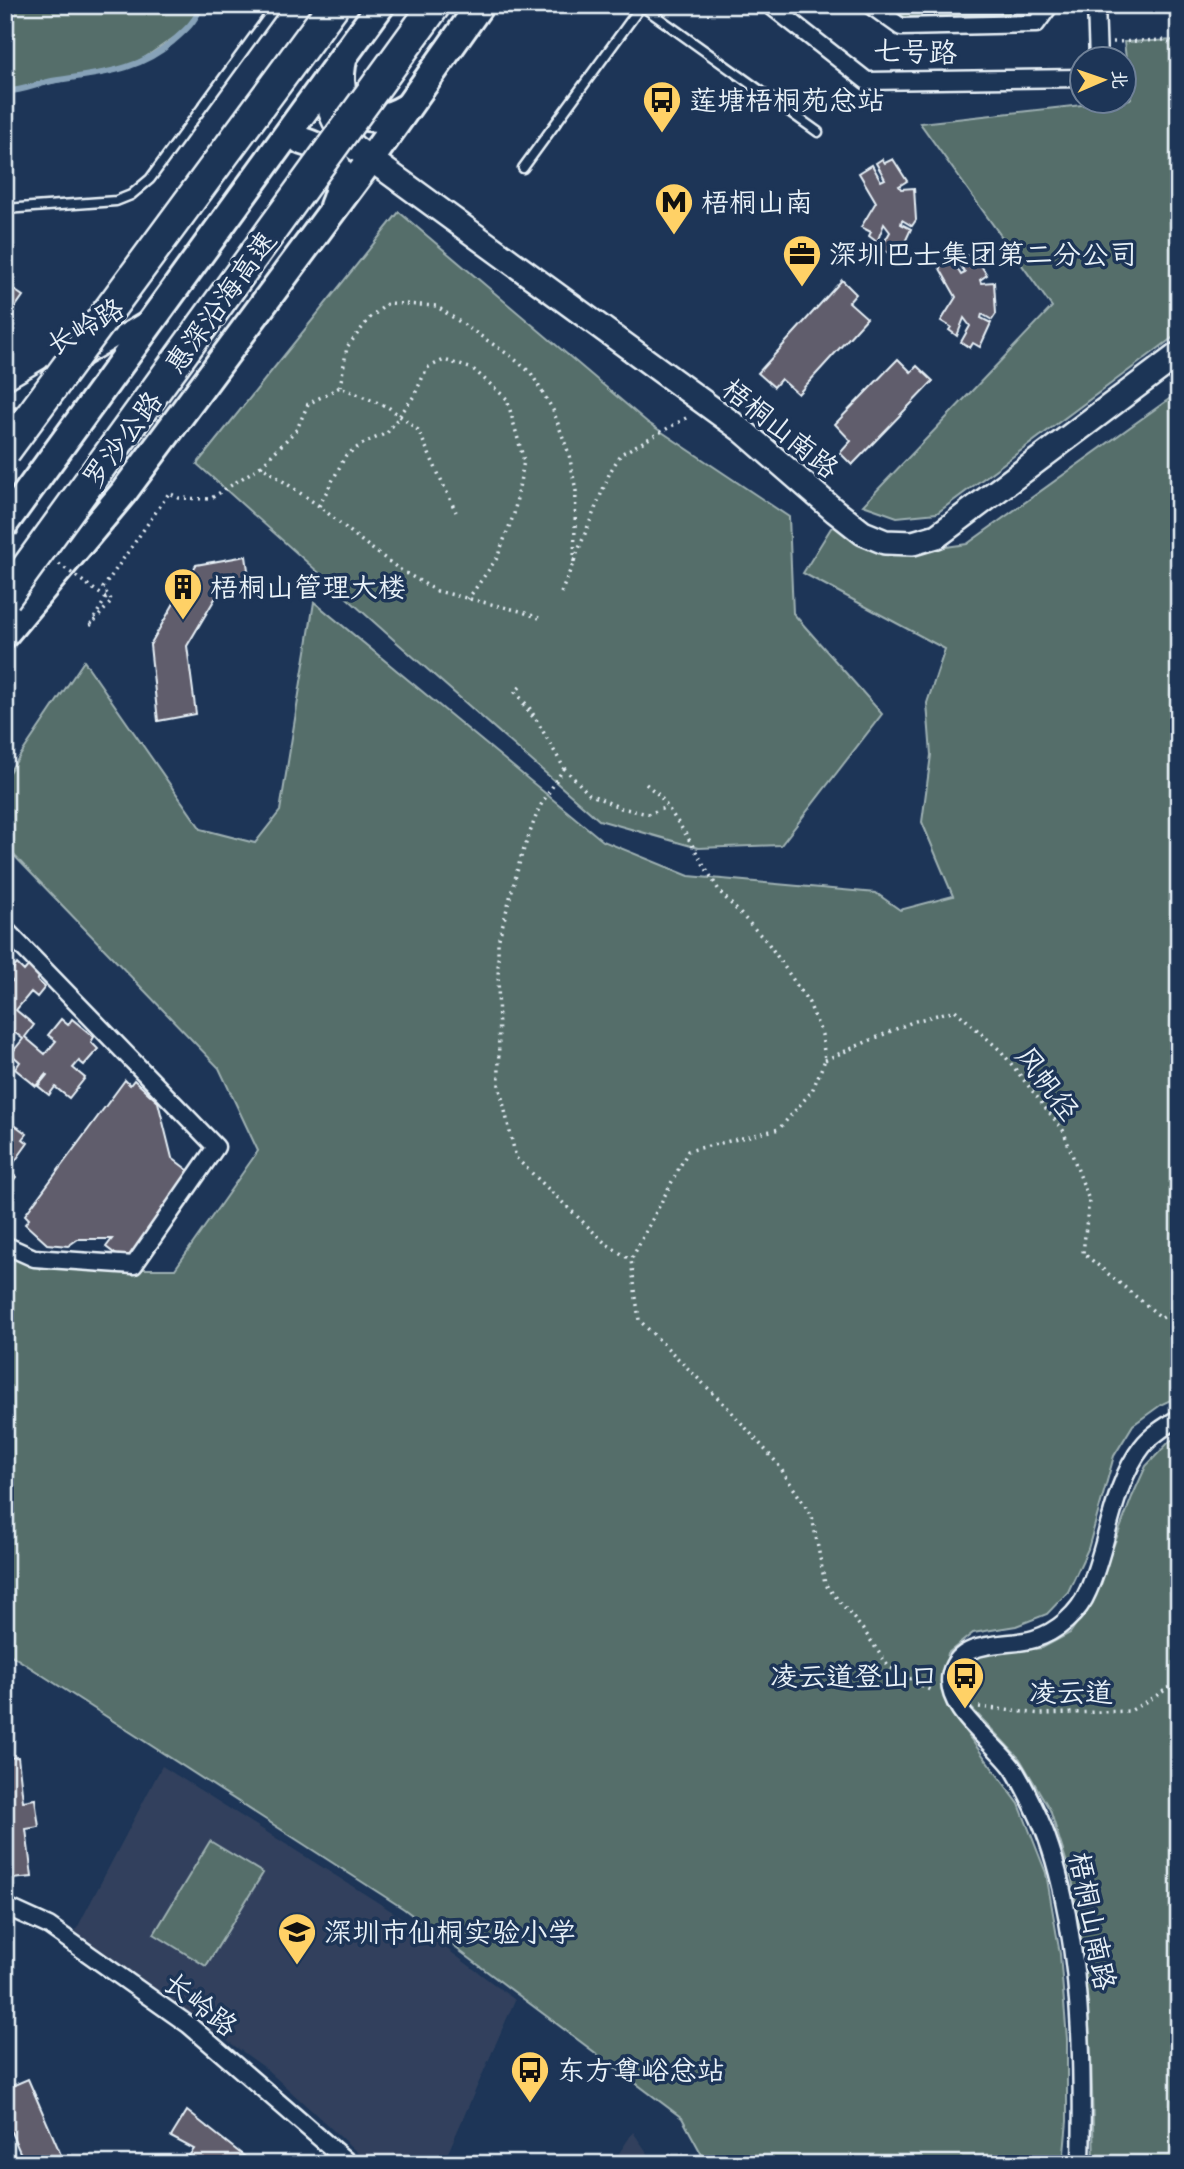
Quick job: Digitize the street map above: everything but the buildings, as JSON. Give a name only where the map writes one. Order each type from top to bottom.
[{"type":"highway","points":[[5,452],[334,5]]},
{"type":"highway","name":"惠深沿海高速","points":[[5,598],[435,5]]},
{"type":"main road","name":"罗沙公路","points":[[5,523],[381,5]]},
{"type":"main road","name":"罗沙公路","points":[[5,634],[123,493],[328,217],[362,153],[407,107],[480,5]]},
{"type":"main road","points":[[338,64],[341,68],[342,93],[352,111],[373,119],[385,118],[407,107]]},
{"type":"main road","points":[[302,141],[327,151],[335,159],[340,173],[335,201],[328,217]]},
{"type":"street","name":"七号路","points":[[770,5],[867,81],[1068,78]]},
{"type":"street","points":[[870,5],[901,27],[1036,24],[1050,5]]},
{"type":"street","points":[[1096,5],[1098,43]]},
{"type":"street","name":"梧桐山南路","points":[[338,64],[328,101],[331,114],[336,126],[362,153],[743,431],[863,533],[885,542],[913,543],[937,536],[1179,354]]},
{"type":"street","name":"梧桐山南路","points":[[273,155],[302,141],[326,139],[362,153]]},
{"type":"street","name":"长岭路","points":[[5,403],[154,315]]},
{"type":"street","points":[[5,929],[216,1147],[134,1265],[34,1258],[5,1245]]},
{"type":"street","points":[[956,1705],[950,1690],[951,1672],[957,1659],[970,1650],[1032,1640],[1051,1633],[1071,1616],[1088,1593],[1127,1472],[1142,1446],[1163,1427],[1179,1418]]},
{"type":"street","name":"梧桐山南路","points":[[956,1705],[1014,1770],[1041,1821],[1060,1880],[1072,1944],[1080,2014],[1083,2082],[1081,2164]]},
{"type":"street","name":"长岭路","points":[[5,1906],[49,1926],[188,2025],[350,2164]]},
{"type":"lane","points":[[5,209],[116,201],[131,195],[150,179],[276,5]]},
{"type":"lane","points":[[523,168],[642,6],[818,132]]},
{"type":"path","points":[[1098,43],[1165,40],[1179,49]]},
{"type":"path","points":[[340,387],[347,347],[370,318],[388,303],[436,306],[512,356],[531,373],[553,410],[569,454],[576,491],[574,562]]},
{"type":"path","points":[[319,506],[346,455],[387,433],[414,396],[427,368],[444,360],[473,369],[507,399],[524,461],[514,514],[497,558],[468,599]]},
{"type":"path","points":[[340,387],[388,407],[418,430],[456,512]]},
{"type":"path","points":[[106,598],[89,627],[112,601],[103,588],[169,493],[179,498],[210,499],[261,466],[297,429],[308,404],[340,387]]},
{"type":"path","points":[[561,593],[610,472],[621,454],[708,406]]},
{"type":"path","points":[[261,466],[319,506],[399,569],[438,591],[539,618]]},
{"type":"path","points":[[520,687],[516,692],[529,707],[564,768],[589,794],[621,808],[648,814],[667,807]]},
{"type":"path","points":[[522,694],[518,698],[541,729]]},
{"type":"path","points":[[558,756],[563,752]]},
{"type":"path","points":[[564,768],[539,808],[521,857],[498,942],[499,1085],[516,1158],[605,1243],[631,1260]]},
{"type":"path","points":[[646,784],[660,796],[720,892],[768,943],[809,1003],[822,1035],[825,1060],[812,1091],[779,1129],[688,1151],[631,1260],[639,1320],[729,1409],[777,1463],[812,1516],[825,1584],[865,1632],[888,1667],[956,1705]]},
{"type":"path","name":"风帆径","points":[[825,1060],[912,1022],[956,1010],[1001,1051],[1063,1130],[1089,1199],[1083,1253],[1162,1318],[1179,1307]]},
{"type":"path","name":"凌云道","points":[[956,1705],[1041,1714],[1130,1711],[1179,1682]]},
{"type":"shaded area","name":"深圳市仙桐实验小学","points":[[162,1766],[423,1931],[515,2000],[443,2164],[370,2164],[264,2067],[75,1932]]},
{"type":"shaded area","points":[[633,2132],[655,2164],[612,2164]]},
{"type":"green space","points":[[5,5],[201,5],[191,26],[131,67],[5,92]]},
{"type":"green space","points":[[875,5],[1009,5],[1009,13],[905,17]]},
{"type":"green space","points":[[1179,40],[1179,333],[937,513],[897,517],[863,505],[1052,307],[920,123],[1068,107],[1068,116],[1138,116],[1138,46],[1124,46],[1124,42]]},
{"type":"green space","points":[[399,212],[647,422],[789,517],[793,613],[882,714],[781,845],[698,848],[599,820],[197,464]]},
{"type":"green space","points":[[1179,392],[1179,1396],[1162,1404],[1133,1425],[1114,1456],[1088,1549],[1068,1592],[1047,1614],[1016,1626],[973,1633],[948,1653],[942,1687],[953,1715],[1019,1804],[1046,1873],[1060,1954],[1067,2039],[1067,2121],[1063,2164],[707,2164],[682,2118],[404,1909],[5,1651],[5,1242],[40,1269],[175,1269],[258,1151],[219,1068],[5,846],[5,778],[84,661],[201,829],[255,843],[280,811],[314,602],[603,841],[689,876],[876,893],[900,910],[953,896],[922,822],[931,755],[927,703],[945,649],[803,573],[831,528],[857,519],[932,549],[967,544]]},
{"type":"green space","points":[[1179,1437],[1179,2164],[1094,2164],[1091,2053],[1083,1949],[1072,1879],[1050,1810],[1020,1759],[963,1699],[960,1684],[965,1667],[980,1655],[1042,1648],[1070,1633],[1093,1600],[1146,1466],[1170,1441]]},
{"type":"green space","points":[[210,1841],[263,1873],[206,1966],[154,1934]]},
{"type":"waterway","points":[[5,91],[115,70],[144,60],[182,33],[202,5]]},
{"type":"place","name":"莲塘梧桐苑总站","points":[[662,134]]},
{"type":"place","name":"梧桐山南","points":[[674,236]]},
{"type":"place","name":"深圳巴士集团第二分公司","points":[[802,288]]},
{"type":"place","name":"梧桐山管理大楼","points":[[183,621]]},
{"type":"place","name":"凌云道登山口","points":[[965,1710]]},
{"type":"place","name":"深圳市仙桐实验小学","points":[[297,1966]]},
{"type":"place","name":"东方尊峪总站","points":[[530,2104]]}]
